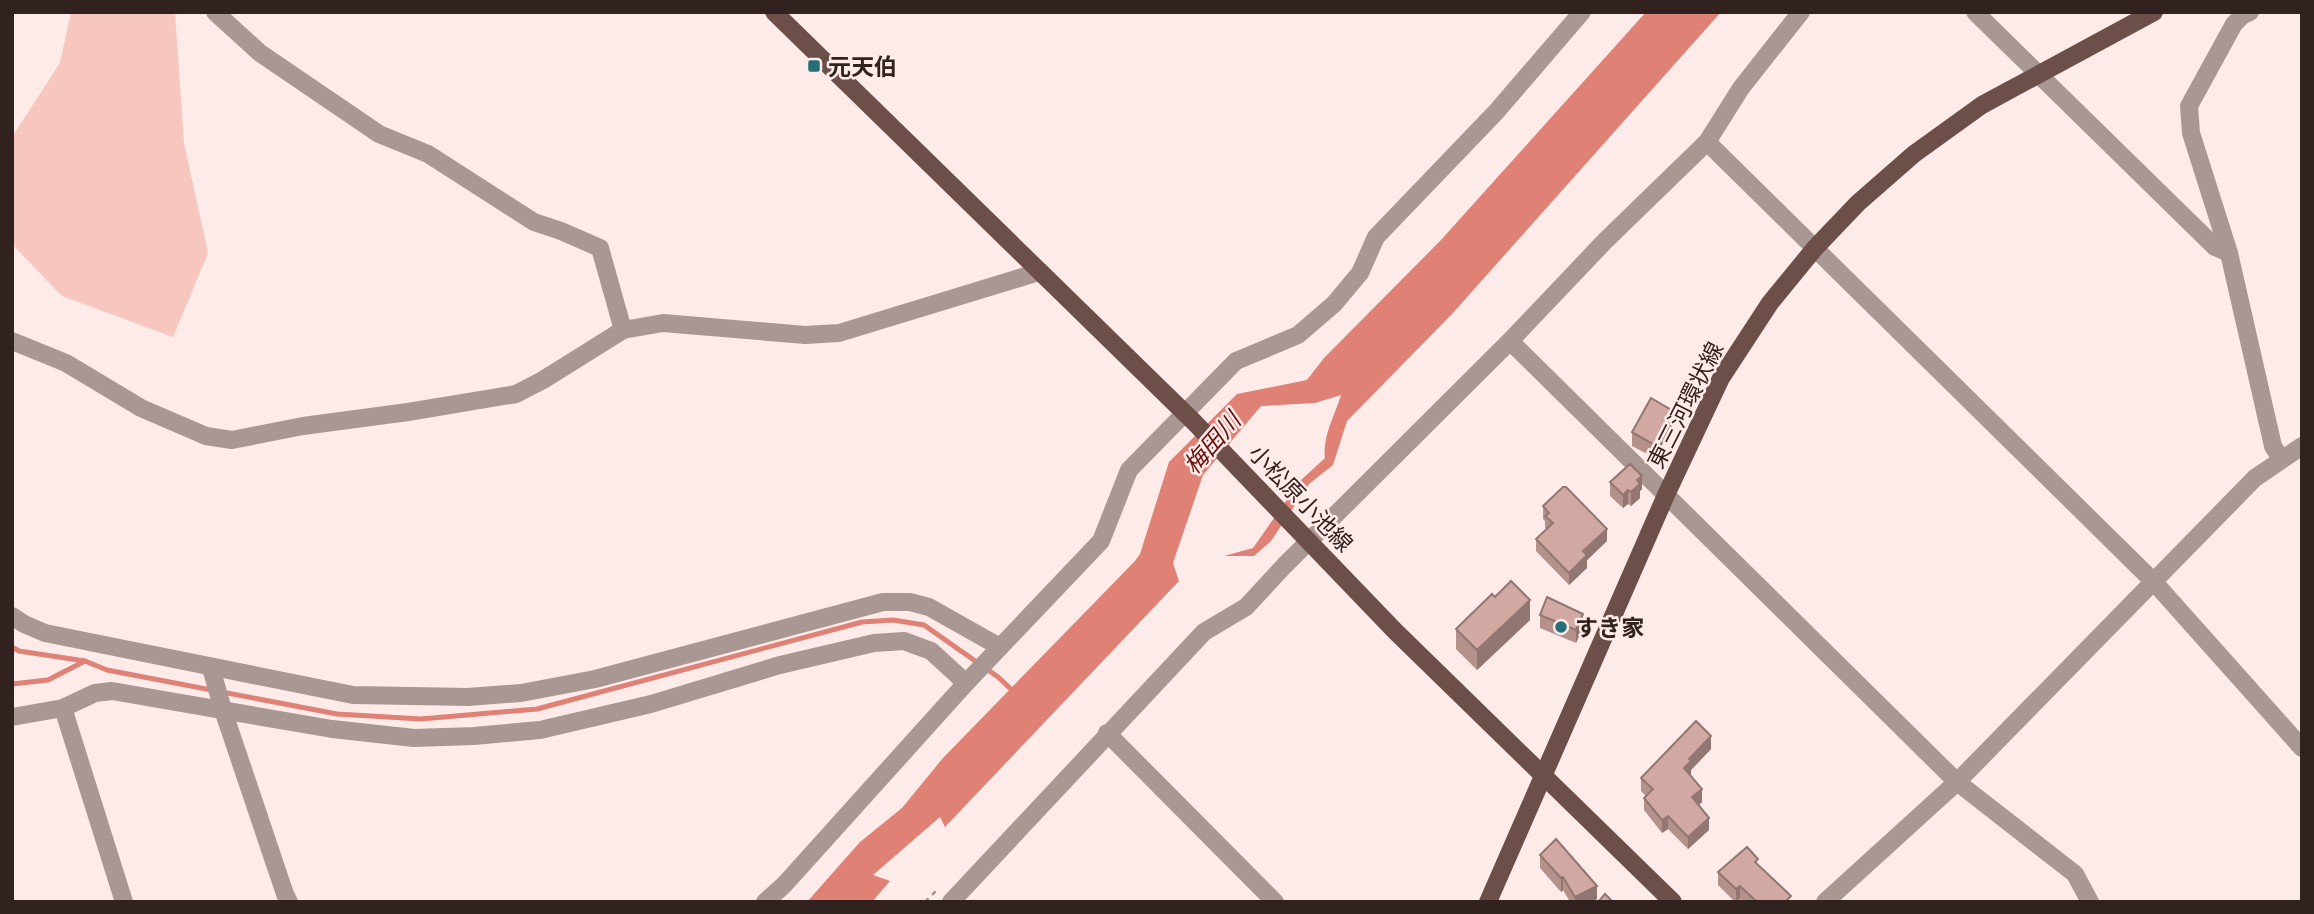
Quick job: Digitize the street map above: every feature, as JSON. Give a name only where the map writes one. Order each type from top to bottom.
[{"type":"main road","name":"小松原小池線","points":[[774,12],[1189,418],[1395,631],[1673,902]]},
{"type":"main road","name":"東三河環状線","points":[[1488,902],[1666,495],[1721,378],[1770,303],[1815,248],[1858,203],[1914,154],[1982,105],[2154,12]]},
{"type":"street","points":[[215,12],[260,53],[379,134],[428,154],[534,222],[600,248],[623,330]]},
{"type":"street","points":[[765,902],[784,885],[975,672],[1101,541],[1129,470],[1189,418],[1236,361],[1298,335],[1334,304],[1360,273],[1376,237],[1496,112],[1582,12]]},
{"type":"street","points":[[951,902],[1204,632],[1247,607],[1304,536],[1510,341],[1605,241],[1707,142],[1741,88],[1801,12]]},
{"type":"street","points":[[1975,12],[2215,247],[2229,253]]},
{"type":"street","points":[[2245,13],[2234,24],[2189,106],[2191,133],[2229,253],[2273,446],[2281,459]]},
{"type":"street","points":[[1707,142],[2154,582],[2302,748]]},
{"type":"street","points":[[12,341],[66,363],[141,408],[206,436],[232,440],[303,426],[516,394],[623,330],[663,323],[805,335],[839,332],[1039,272]]},
{"type":"street","points":[[1510,341],[1957,782],[2076,874],[2090,902]]},
{"type":"street","points":[[1825,902],[1957,782],[2255,478],[2302,446]]},
{"type":"street","points":[[12,616],[45,633],[353,695],[468,697],[522,693],[595,679],[883,602],[910,602],[929,607],[1000,647]]},
{"type":"street","points":[[12,717],[63,708],[95,693],[112,691],[332,729],[414,738],[474,736],[540,730],[651,705],[794,662],[874,643],[904,641],[975,672]]},
{"type":"street","points":[[211,668],[289,902]]},
{"type":"street","points":[[63,708],[124,902]]},
{"type":"street","points":[[1107,733],[1275,902]]},
{"type":"shaded area","points":[[71,12],[175,12],[184,143],[208,253],[173,337],[62,296],[12,244],[12,137],[60,63]]},
{"type":"water","name":"梅田川","points":[[1646,12],[1721,12],[1452,314],[1347,421],[1333,465],[1309,484],[1271,541],[1254,556],[1224,556],[1253,548],[1300,481],[1325,458],[1327,434],[1341,395],[1315,403],[1261,406],[1203,475],[1173,563],[1179,581],[945,827],[940,817],[873,875],[890,881],[872,902],[807,902],[860,842],[902,808],[943,758],[1135,561],[1140,554],[1169,462],[1237,394],[1307,380],[1324,358],[1441,240]]},
{"type":"building","points":[[1651,398],[1673,411],[1655,445],[1632,432]]},
{"type":"building","points":[[1630,464],[1642,476],[1637,480],[1640,484],[1623,495],[1610,482]]},
{"type":"building","points":[[1563,487],[1607,529],[1583,551],[1587,555],[1569,573],[1536,539],[1553,523],[1545,516],[1549,513],[1543,506]]},
{"type":"building","points":[[1511,581],[1530,600],[1477,650],[1456,629],[1492,594],[1495,597]]},
{"type":"building","points":[[1547,597],[1583,614],[1576,630],[1540,615]]},
{"type":"building","points":[[1696,721],[1711,736],[1684,768],[1702,789],[1692,797],[1709,818],[1688,837],[1668,816],[1662,820],[1644,798],[1653,789],[1641,778]]},
{"type":"building","points":[[1556,839],[1597,886],[1575,897],[1563,877],[1561,878],[1540,855]]},
{"type":"building","points":[[1747,847],[1758,859],[1755,862],[1791,896],[1785,902],[1757,902],[1740,886],[1736,889],[1718,872]]},
{"type":"building","points":[[1605,894],[1613,902],[1598,902]]},
{"type":"waterway","points":[[12,647],[19,651],[85,661],[107,670],[337,714],[421,719],[537,709],[862,622],[893,620],[924,625],[998,677],[1014,692]]},
{"type":"waterway","points":[[12,684],[48,680],[85,661]]},
{"type":"place","name":"元天伯","points":[[814,66]]},
{"type":"place","name":"すき家","points":[[1561,627]]}]
